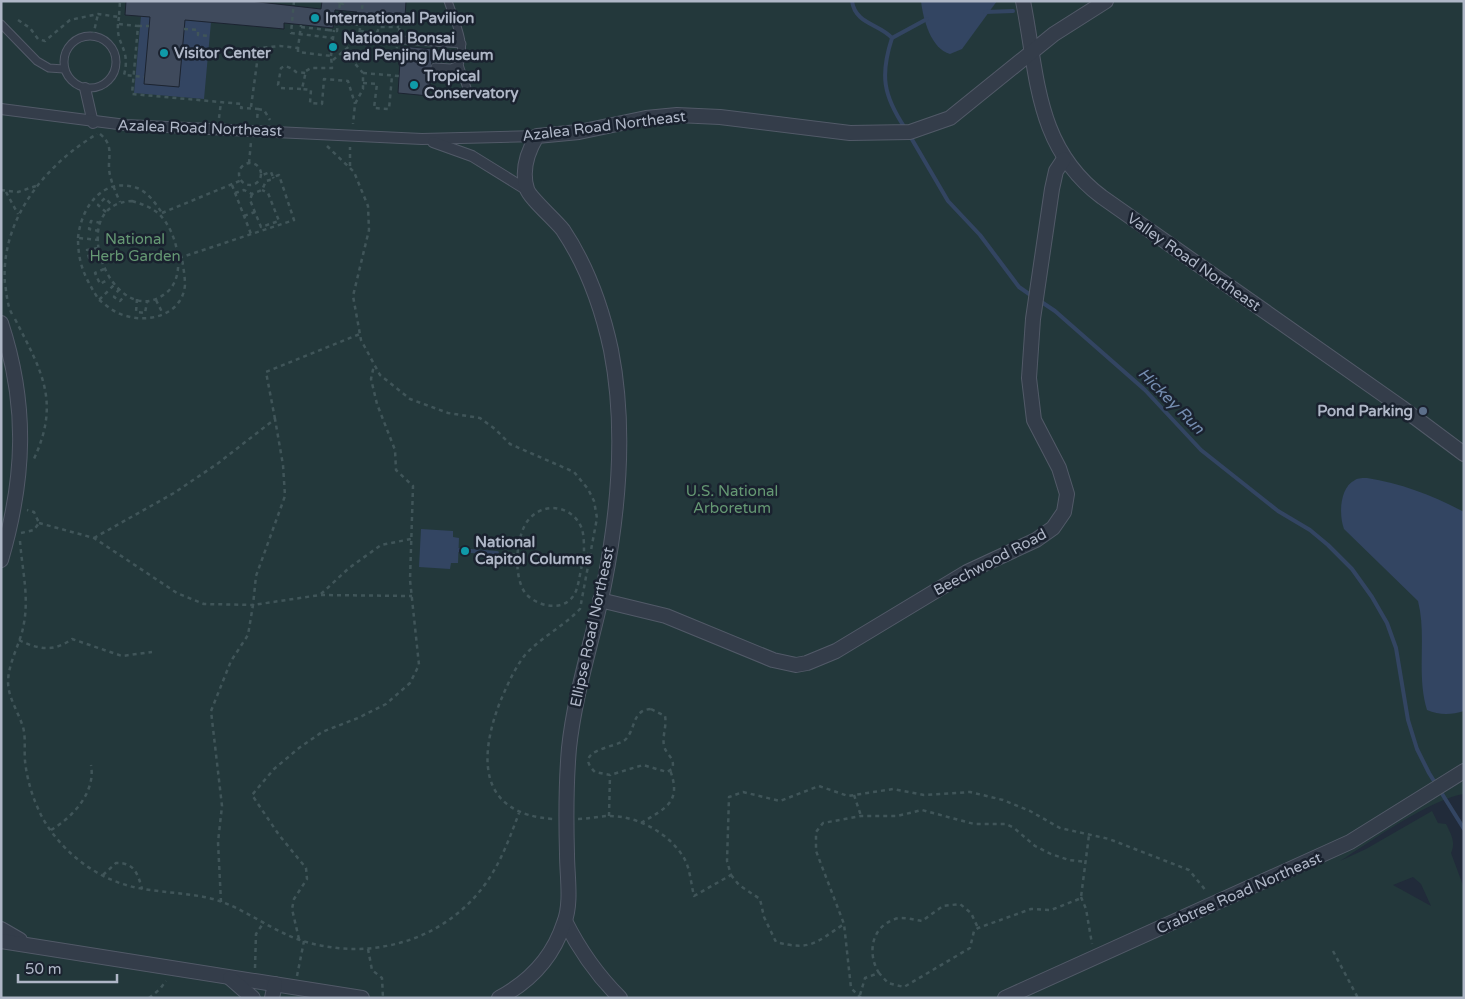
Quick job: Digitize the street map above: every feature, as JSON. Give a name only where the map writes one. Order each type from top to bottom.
[{"type":"street","name":"Valley Road Northeast","points":[[1022,1],[1045,121],[1064,159],[1076,175],[1102,197],[1401,407],[1464,454]]},
{"type":"street","name":"Azalea Road Northeast","points":[[1,109],[93,123],[352,134],[422,139],[537,136],[579,132],[646,118],[677,115],[733,118],[850,133],[884,134],[910,132],[933,126],[956,114],[1054,34],[1106,1]]},
{"type":"street","points":[[86,88],[93,123]]},
{"type":"street","points":[[527,190],[525,175],[526,158],[537,136]]},
{"type":"street","name":"Ellipse Road Northeast","points":[[422,139],[472,156],[527,190],[557,222],[577,254],[594,291],[611,351],[618,416],[618,474],[607,565],[578,689],[570,746],[566,798],[568,901],[565,921],[554,950],[537,971],[499,998]]},
{"type":"street","name":"Beechwood Road","points":[[600,600],[666,616],[773,660],[807,664],[830,654],[968,572],[1048,532],[1062,518],[1067,494],[1064,478],[1040,435],[1032,411],[1029,370],[1033,319],[1054,178],[1064,159]]},
{"type":"street","points":[[1,323],[17,387],[21,442],[16,505],[1,560]]},
{"type":"street","name":"Crabtree Road Northeast","points":[[1005,998],[1217,904],[1350,842],[1464,771]]},
{"type":"street","points":[[565,921],[581,952],[600,978],[620,998]]},
{"type":"street","points":[[1,929],[32,946]]},
{"type":"street","points":[[1,941],[253,980],[274,991],[295,987],[321,995],[362,998]]},
{"type":"street","points":[[227,976],[238,982],[252,998]]},
{"type":"lane","points":[[448,1],[462,44],[463,54],[459,65],[468,91]]},
{"type":"lane","points":[[1,24],[37,61],[49,68],[64,69]]},
{"type":"lane","points":[[93,36],[106,42],[112,49],[115,68],[107,82],[95,88],[86,88],[72,82],[64,69],[64,60],[71,43],[79,38],[93,36]]},
{"type":"lane","points":[[400,42],[462,44]]},
{"type":"lane","points":[[435,67],[451,68],[459,65]]},
{"type":"path","points":[[120,1],[117,34],[125,48],[127,64],[124,75],[144,77]]},
{"type":"path","points":[[294,1],[291,33],[333,38]]},
{"type":"path","points":[[331,56],[298,52],[301,26],[328,28],[337,31],[338,2],[343,4],[344,1]]},
{"type":"path","points":[[362,5],[369,6]]},
{"type":"path","points":[[18,20],[30,28],[38,39],[45,41],[70,20],[98,14],[119,17]]},
{"type":"path","points":[[93,36],[98,14]]},
{"type":"path","points":[[333,60],[345,52],[359,38],[361,18]]},
{"type":"path","points":[[338,23],[360,26]]},
{"type":"path","points":[[118,24],[149,26]]},
{"type":"path","points":[[138,26],[132,94],[242,104],[241,108],[251,107],[264,110],[271,122],[257,121]]},
{"type":"path","points":[[399,27],[380,27],[377,33],[378,48],[386,52],[396,53],[400,42]]},
{"type":"path","points":[[184,29],[198,30],[198,35],[210,36]]},
{"type":"path","points":[[302,89],[306,73],[311,68],[332,68],[333,60],[331,56],[334,30]]},
{"type":"path","points":[[360,30],[377,33]]},
{"type":"path","points":[[251,107],[259,48],[280,46],[298,48]]},
{"type":"path","points":[[345,52],[363,73],[362,89],[354,104]]},
{"type":"path","points":[[306,73],[296,72],[285,66],[280,72],[278,86],[281,88],[312,90],[310,103],[322,104],[324,79],[348,81],[354,104],[350,168]]},
{"type":"path","points":[[363,73],[400,76]]},
{"type":"path","points":[[363,83],[377,84],[374,108],[389,109],[392,76]]},
{"type":"path","points":[[218,123],[221,102]]},
{"type":"path","points":[[257,114],[258,109]]},
{"type":"path","points":[[93,123],[98,133],[104,138],[111,155],[109,172],[120,202]]},
{"type":"path","points":[[32,465],[41,445],[46,426],[47,402],[40,370],[8,306],[4,274],[6,259],[18,214],[37,185],[56,164],[79,144],[98,133]]},
{"type":"path","points":[[249,163],[252,135]]},
{"type":"path","points":[[323,144],[331,148],[354,172],[368,206],[369,230],[353,296],[360,334],[380,375],[410,399],[448,413],[480,418],[496,429],[510,444],[562,465],[574,472],[588,489],[596,510],[596,526],[580,609],[571,619],[547,634],[525,656],[509,681],[490,735],[486,758],[488,773],[494,788],[504,801],[520,812],[560,819]]},
{"type":"path","points":[[249,163],[259,167],[262,175]]},
{"type":"path","points":[[249,163],[241,168],[239,174],[242,180],[252,185],[259,181],[262,175],[271,172],[273,177]]},
{"type":"path","points":[[180,258],[294,220],[279,175],[273,177],[274,179],[266,181],[262,190],[252,194],[244,190],[235,193]]},
{"type":"path","points":[[161,214],[242,180]]},
{"type":"path","points":[[1,190],[18,192],[37,185]]},
{"type":"path","points":[[232,185],[251,234]]},
{"type":"path","points":[[114,187],[138,188],[152,198],[161,214],[168,225],[180,258],[185,284],[180,300],[158,318],[130,317],[117,313],[99,300],[78,258],[80,220],[99,193],[114,187]]},
{"type":"path","points":[[252,194],[250,200],[261,227],[279,221],[268,193],[262,190]]},
{"type":"path","points":[[6,192],[18,214]]},
{"type":"path","points":[[106,212],[98,206],[106,198],[112,205]]},
{"type":"path","points":[[161,214],[146,205],[132,201],[112,205],[106,212],[99,231],[98,248],[104,269],[109,279],[119,289],[126,294],[147,302],[156,300],[170,290],[177,275],[180,258]]},
{"type":"path","points":[[244,216],[255,212]]},
{"type":"path","points":[[99,231],[89,229],[91,221],[101,223]]},
{"type":"path","points":[[78,238],[99,240]]},
{"type":"path","points":[[98,248],[88,250],[88,258],[100,257]]},
{"type":"path","points":[[104,269],[95,273],[100,284],[109,279]]},
{"type":"path","points":[[99,300],[114,285]]},
{"type":"path","points":[[119,289],[114,297],[120,301],[126,294]]},
{"type":"path","points":[[137,299],[136,312],[146,314],[147,302]]},
{"type":"path","points":[[156,300],[164,314]]},
{"type":"path","points":[[221,902],[218,842],[222,806],[211,711],[231,661],[248,635],[256,576],[285,496],[283,466],[266,372],[360,334]]},
{"type":"path","points":[[299,939],[292,909],[294,899],[308,879],[306,868],[252,795],[274,769],[322,732],[358,718],[386,704],[410,683],[419,665],[412,596],[413,486],[396,470],[395,450],[377,404],[371,379],[374,364]]},
{"type":"path","points":[[94,538],[174,493],[217,464],[275,419]]},
{"type":"path","points":[[589,556],[584,552],[583,530],[576,518],[566,509],[555,507],[542,509],[524,526],[518,555],[519,579],[525,594],[537,604],[550,607],[564,604],[575,592],[582,565],[589,562]]},
{"type":"path","points":[[23,510],[34,512],[39,523]]},
{"type":"path","points":[[39,523],[94,538],[177,592],[204,604],[253,606],[320,595],[412,596]]},
{"type":"path","points":[[20,534],[34,530],[39,523]]},
{"type":"path","points":[[20,528],[26,593],[24,624],[9,666],[9,694],[22,726],[26,766],[33,795],[51,830],[84,864],[103,876],[142,889],[193,895],[221,902],[304,941],[329,947],[368,949],[412,939],[436,929],[461,910],[477,895],[495,869],[520,812]]},
{"type":"path","points":[[320,595],[349,568],[381,545],[412,540]]},
{"type":"path","points":[[511,554],[518,555]]},
{"type":"path","points":[[19,640],[40,649],[52,649],[72,639],[122,656],[152,652]]},
{"type":"path","points":[[651,709],[665,716],[664,745],[674,764],[670,770],[666,772],[656,771],[643,765],[610,775],[595,772],[591,769],[590,758],[598,749],[623,742],[627,738],[637,714],[644,710],[651,709]]},
{"type":"path","points":[[51,830],[68,817],[90,789],[92,779],[91,766]]},
{"type":"path","points":[[641,823],[668,807],[674,796],[675,789],[670,770]]},
{"type":"path","points":[[609,816],[610,775]]},
{"type":"path","points":[[844,924],[813,944],[797,948],[776,942],[764,917],[760,899],[739,885],[731,875],[727,861],[729,796],[743,792],[780,801],[819,786],[848,796],[894,789],[924,796],[970,792],[1003,800],[1030,811],[1054,826],[1109,839],[1189,870],[1217,904]]},
{"type":"path","points":[[854,795],[861,816]]},
{"type":"path","points":[[879,973],[865,978],[860,996],[851,988],[844,924],[816,851],[816,832],[823,823],[861,816],[897,816],[922,810],[974,824],[1006,824],[1014,828],[1035,846],[1069,860],[1086,862]]},
{"type":"path","points":[[572,819],[609,816],[629,818],[650,826],[668,840],[685,859],[694,896],[731,875]]},
{"type":"path","points":[[1089,835],[1082,897],[1097,957]]},
{"type":"path","points":[[103,876],[116,864],[127,864],[137,873],[142,889]]},
{"type":"path","points":[[978,928],[971,913],[960,904],[944,906],[922,921],[902,917],[894,919],[880,928],[874,939],[871,954],[879,973],[888,983],[904,987],[970,948],[974,931],[978,928],[1030,908],[1051,910],[1082,897]]},
{"type":"path","points":[[253,980],[256,934],[264,922]]},
{"type":"path","points":[[295,987],[304,941]]},
{"type":"path","points":[[368,949],[372,970],[382,978],[382,998]]},
{"type":"path","points":[[1333,951],[1358,998]]},
{"type":"path","points":[[149,998],[164,984],[167,967]]},
{"type":"green space","name":"U.S. National Arboretum","points":[[1,1],[1464,1],[1464,794],[1434,804],[1418,812],[1340,861],[1366,849],[1432,811],[1438,823],[1446,824],[1453,842],[1451,853],[1464,888],[1464,998],[1,998]],"holes":[[[1413,877],[1421,884],[1431,906],[1393,885]]]},
{"type":"water","points":[[921,1],[997,1],[962,49],[950,54],[943,51],[933,40],[926,24]]},
{"type":"water","points":[[141,16],[150,17],[144,84],[179,87],[185,20],[211,22],[204,99],[134,93]]},
{"type":"water","points":[[1367,478],[1417,491],[1464,512],[1464,711],[1445,714],[1427,710],[1422,683],[1422,628],[1418,601],[1344,529],[1341,510],[1346,489],[1355,480]]},
{"type":"water","points":[[421,529],[453,531],[453,537],[459,538],[458,563],[451,563],[450,569],[419,567]]},
{"type":"building","name":"Visitor Center","points":[[126,1],[250,1],[321,9],[322,1],[406,1],[405,17],[368,13],[367,18],[357,17],[357,12],[335,10],[333,28],[284,23],[284,29],[185,20],[179,87],[144,84],[150,17],[125,15]]},
{"type":"building","points":[[401,46],[433,49],[429,96],[398,93]]},
{"type":"waterway","name":"Hickey Run","points":[[852,1],[858,15],[892,38],[886,63],[886,84],[892,105],[905,128]]},
{"type":"waterway","points":[[985,12],[1013,11]]},
{"type":"waterway","points":[[892,38],[927,19]]},
{"type":"waterway","name":"Hickey Run","points":[[910,136],[948,201],[980,235],[1019,287],[1032,296]]},
{"type":"waterway","name":"Hickey Run","points":[[1040,301],[1055,311],[1145,390],[1201,450],[1278,511],[1310,530],[1352,569],[1372,597],[1387,623],[1396,648],[1408,720],[1417,749],[1429,773],[1464,829]]},
{"type":"waterway","points":[[458,550],[497,553]]},
{"type":"place","name":"International Pavilion","points":[[315,18]]},
{"type":"place","name":"National Bonsai and Penjing Museum","points":[[333,47]]},
{"type":"place","name":"Visitor Center","points":[[164,53]]},
{"type":"place","name":"Tropical Conservatory","points":[[414,85]]},
{"type":"place","name":"Pond Parking","points":[[1423,411]]},
{"type":"place","name":"National Capitol Columns","points":[[465,551]]},
{"type":"park label","name":"National Herb Garden","points":[[135,248]]}]
